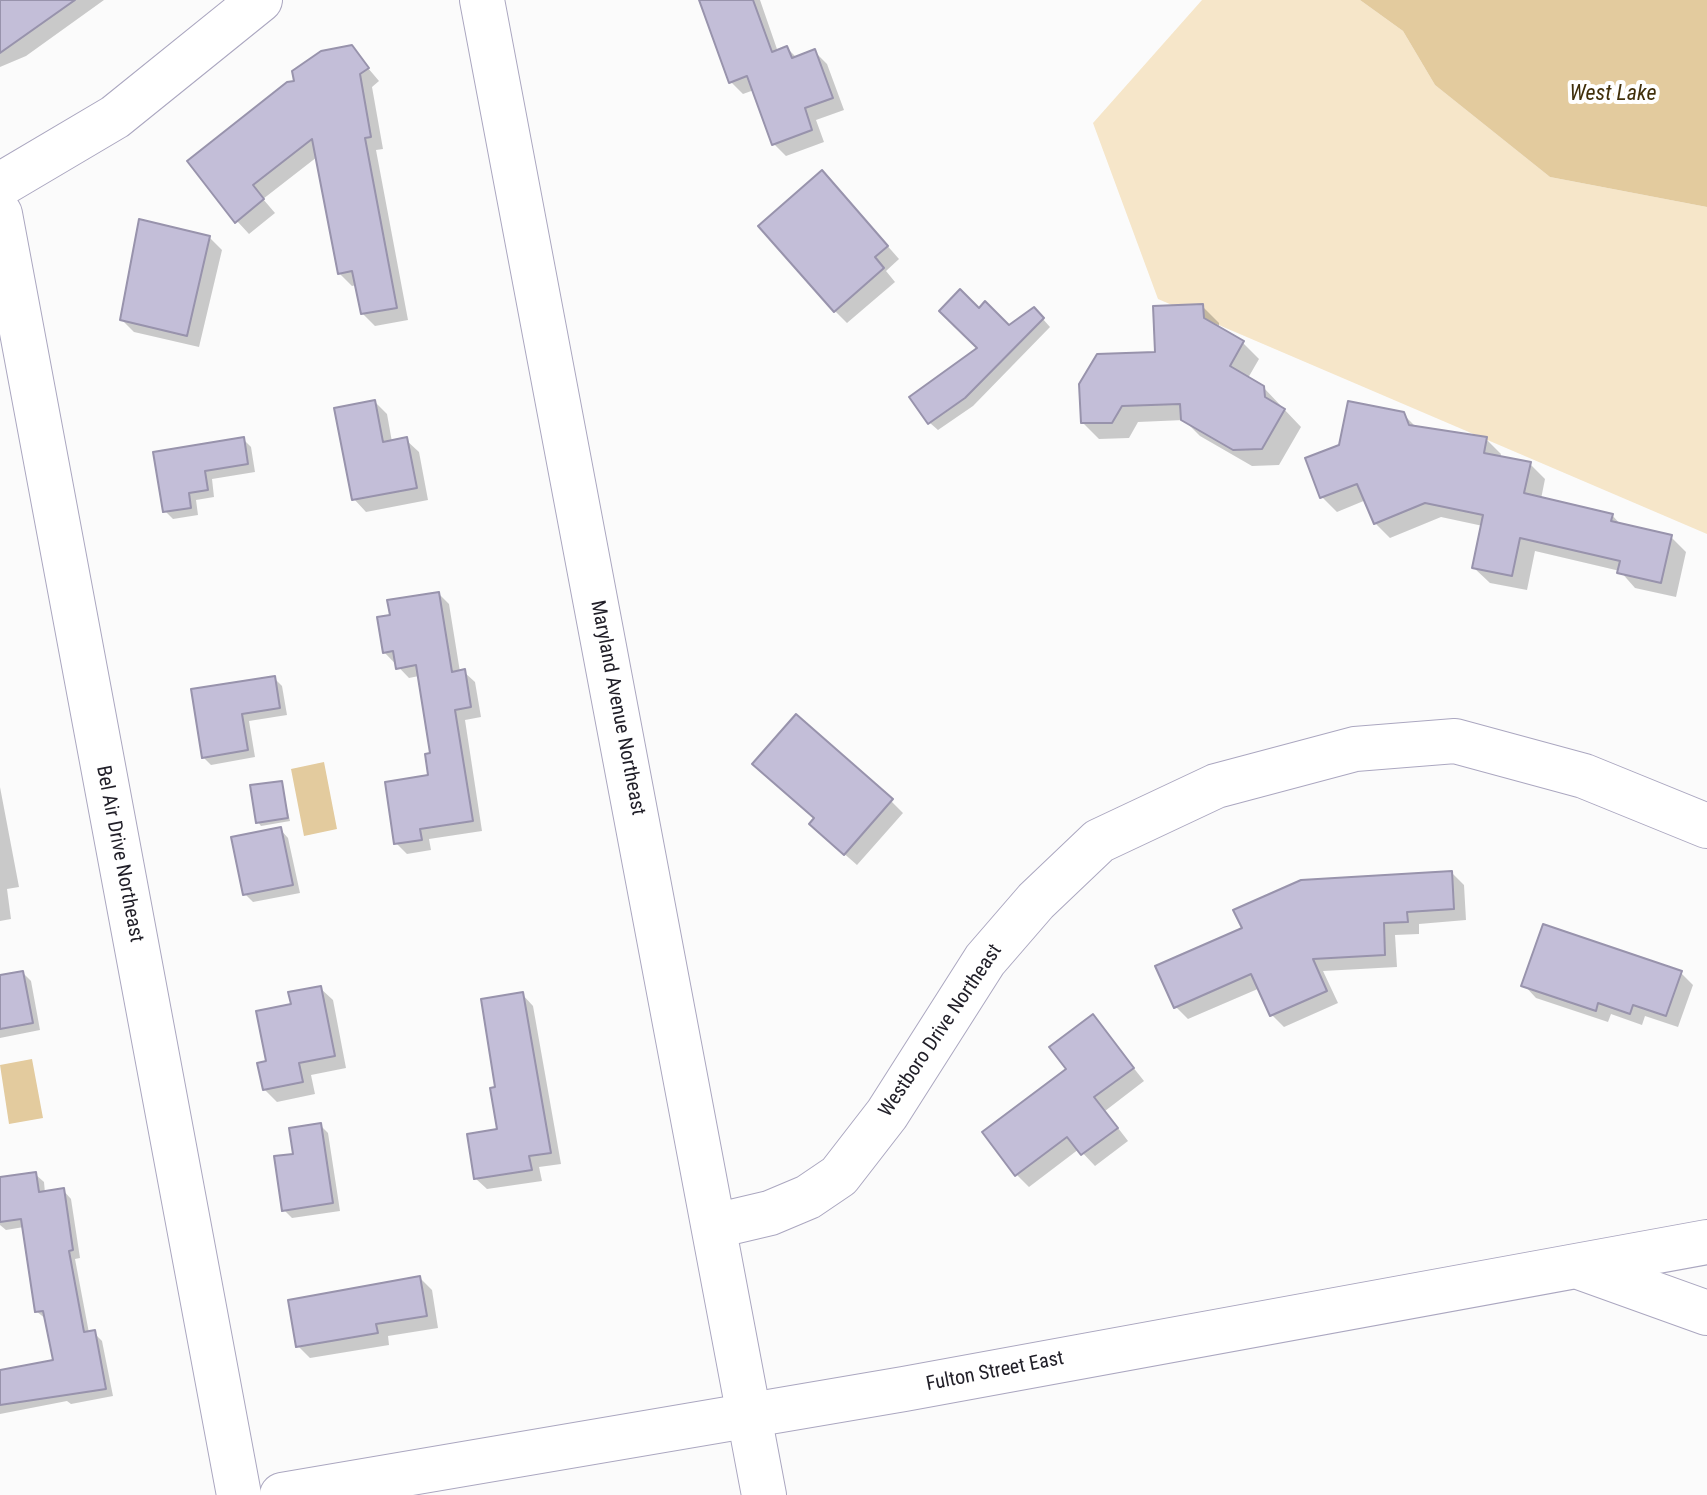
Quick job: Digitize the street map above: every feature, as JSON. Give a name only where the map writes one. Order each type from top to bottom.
[{"type":"street","points":[[0,185],[115,117],[260,0]]},
{"type":"street","name":"Maryland Avenue Northeast","points":[[482,0],[764,1495]]},
{"type":"street","name":"Bel Air Drive Northeast","points":[[0,214],[239,1495]]},
{"type":"street","name":"Westboro Drive Northeast","points":[[715,1226],[770,1213],[808,1197],[839,1176],[887,1114],[985,960],[1036,901],[1099,841],[1216,786],[1355,749],[1455,741],[1584,776],[1707,826]]},
{"type":"street","name":"Fulton Street East","points":[[282,1495],[751,1416],[1707,1242]]},
{"type":"street","points":[[1573,1265],[1707,1313]]},
{"type":"shaded area","points":[[1202,0],[1360,0],[1403,31],[1435,85],[1550,177],[1707,207],[1707,534],[1158,299],[1093,123]]},
{"type":"water","name":"West Lake","points":[[1360,0],[1707,0],[1707,207],[1550,177],[1435,85],[1403,31]]},
{"type":"water","points":[[324,762],[337,829],[304,836],[291,769]]},
{"type":"water","points":[[32,1059],[43,1118],[9,1124],[0,1065]]},
{"type":"building","points":[[0,0],[75,0],[0,53]]},
{"type":"building","points":[[699,0],[753,0],[772,52],[787,46],[792,58],[815,49],[833,98],[805,108],[812,130],[772,145],[747,76],[729,83]]},
{"type":"building","points":[[352,45],[369,68],[360,74],[371,137],[365,138],[397,308],[361,314],[352,271],[338,274],[312,139],[253,185],[264,199],[235,223],[187,161],[287,82],[294,81],[292,71],[321,51]]},
{"type":"building","points":[[822,170],[888,246],[875,257],[884,268],[834,312],[758,226]]},
{"type":"building","points":[[139,219],[210,236],[187,336],[120,320]]},
{"type":"building","points":[[960,289],[979,308],[985,301],[1009,325],[1034,307],[1044,318],[965,398],[928,424],[909,397],[977,348],[939,311]]},
{"type":"building","points":[[1203,304],[1204,318],[1244,341],[1230,366],[1264,386],[1265,397],[1285,409],[1262,449],[1233,450],[1181,420],[1180,404],[1122,406],[1112,423],[1081,423],[1079,384],[1097,354],[1155,352],[1153,306]]},
{"type":"building","points":[[375,400],[383,442],[407,437],[417,488],[352,500],[334,408]]},
{"type":"building","points":[[1348,401],[1404,412],[1409,425],[1487,437],[1484,453],[1531,462],[1524,493],[1613,514],[1611,521],[1672,535],[1661,583],[1617,573],[1620,561],[1520,538],[1512,576],[1472,568],[1483,515],[1425,503],[1374,524],[1357,484],[1320,498],[1305,458],[1339,445]]},
{"type":"building","points":[[244,437],[248,464],[205,471],[208,490],[189,493],[191,508],[163,512],[153,452]]},
{"type":"building","points":[[439,592],[452,672],[465,669],[471,707],[455,710],[473,821],[420,829],[422,840],[394,844],[385,782],[428,775],[425,754],[430,753],[416,665],[396,669],[393,651],[383,653],[377,617],[390,615],[387,600]]},
{"type":"building","points":[[275,676],[280,708],[242,714],[248,750],[202,758],[191,689]]},
{"type":"building","points":[[796,714],[893,799],[844,855],[809,824],[814,818],[752,764]]},
{"type":"building","points":[[282,781],[288,818],[256,823],[250,785]]},
{"type":"building","points":[[281,827],[293,885],[243,895],[231,837]]},
{"type":"building","points":[[1452,871],[1454,909],[1407,912],[1408,922],[1384,923],[1385,955],[1313,959],[1327,991],[1270,1016],[1251,974],[1174,1008],[1155,966],[1242,928],[1233,910],[1301,880]]},
{"type":"building","points":[[1543,924],[1682,971],[1666,1016],[1633,1005],[1630,1014],[1598,1003],[1596,1011],[1521,986]]},
{"type":"building","points":[[23,971],[33,1023],[0,1029],[0,975]]},
{"type":"building","points":[[321,986],[335,1056],[299,1063],[303,1082],[263,1090],[257,1063],[266,1061],[256,1011],[291,1004],[288,992]]},
{"type":"building","points":[[523,992],[551,1153],[529,1156],[532,1170],[474,1179],[467,1134],[497,1129],[490,1088],[495,1087],[481,999]]},
{"type":"building","points":[[1093,1014],[1134,1068],[1094,1097],[1118,1128],[1081,1155],[1067,1137],[1015,1176],[982,1132],[1066,1069],[1049,1047]]},
{"type":"building","points":[[321,1123],[333,1203],[282,1211],[274,1156],[293,1154],[289,1128]]},
{"type":"building","points":[[36,1172],[39,1192],[64,1188],[73,1250],[69,1251],[84,1332],[95,1330],[106,1389],[0,1405],[0,1370],[53,1360],[43,1311],[35,1312],[21,1219],[0,1222],[0,1177]]},
{"type":"building","points":[[420,1276],[427,1316],[376,1324],[378,1333],[296,1347],[288,1300]]}]
